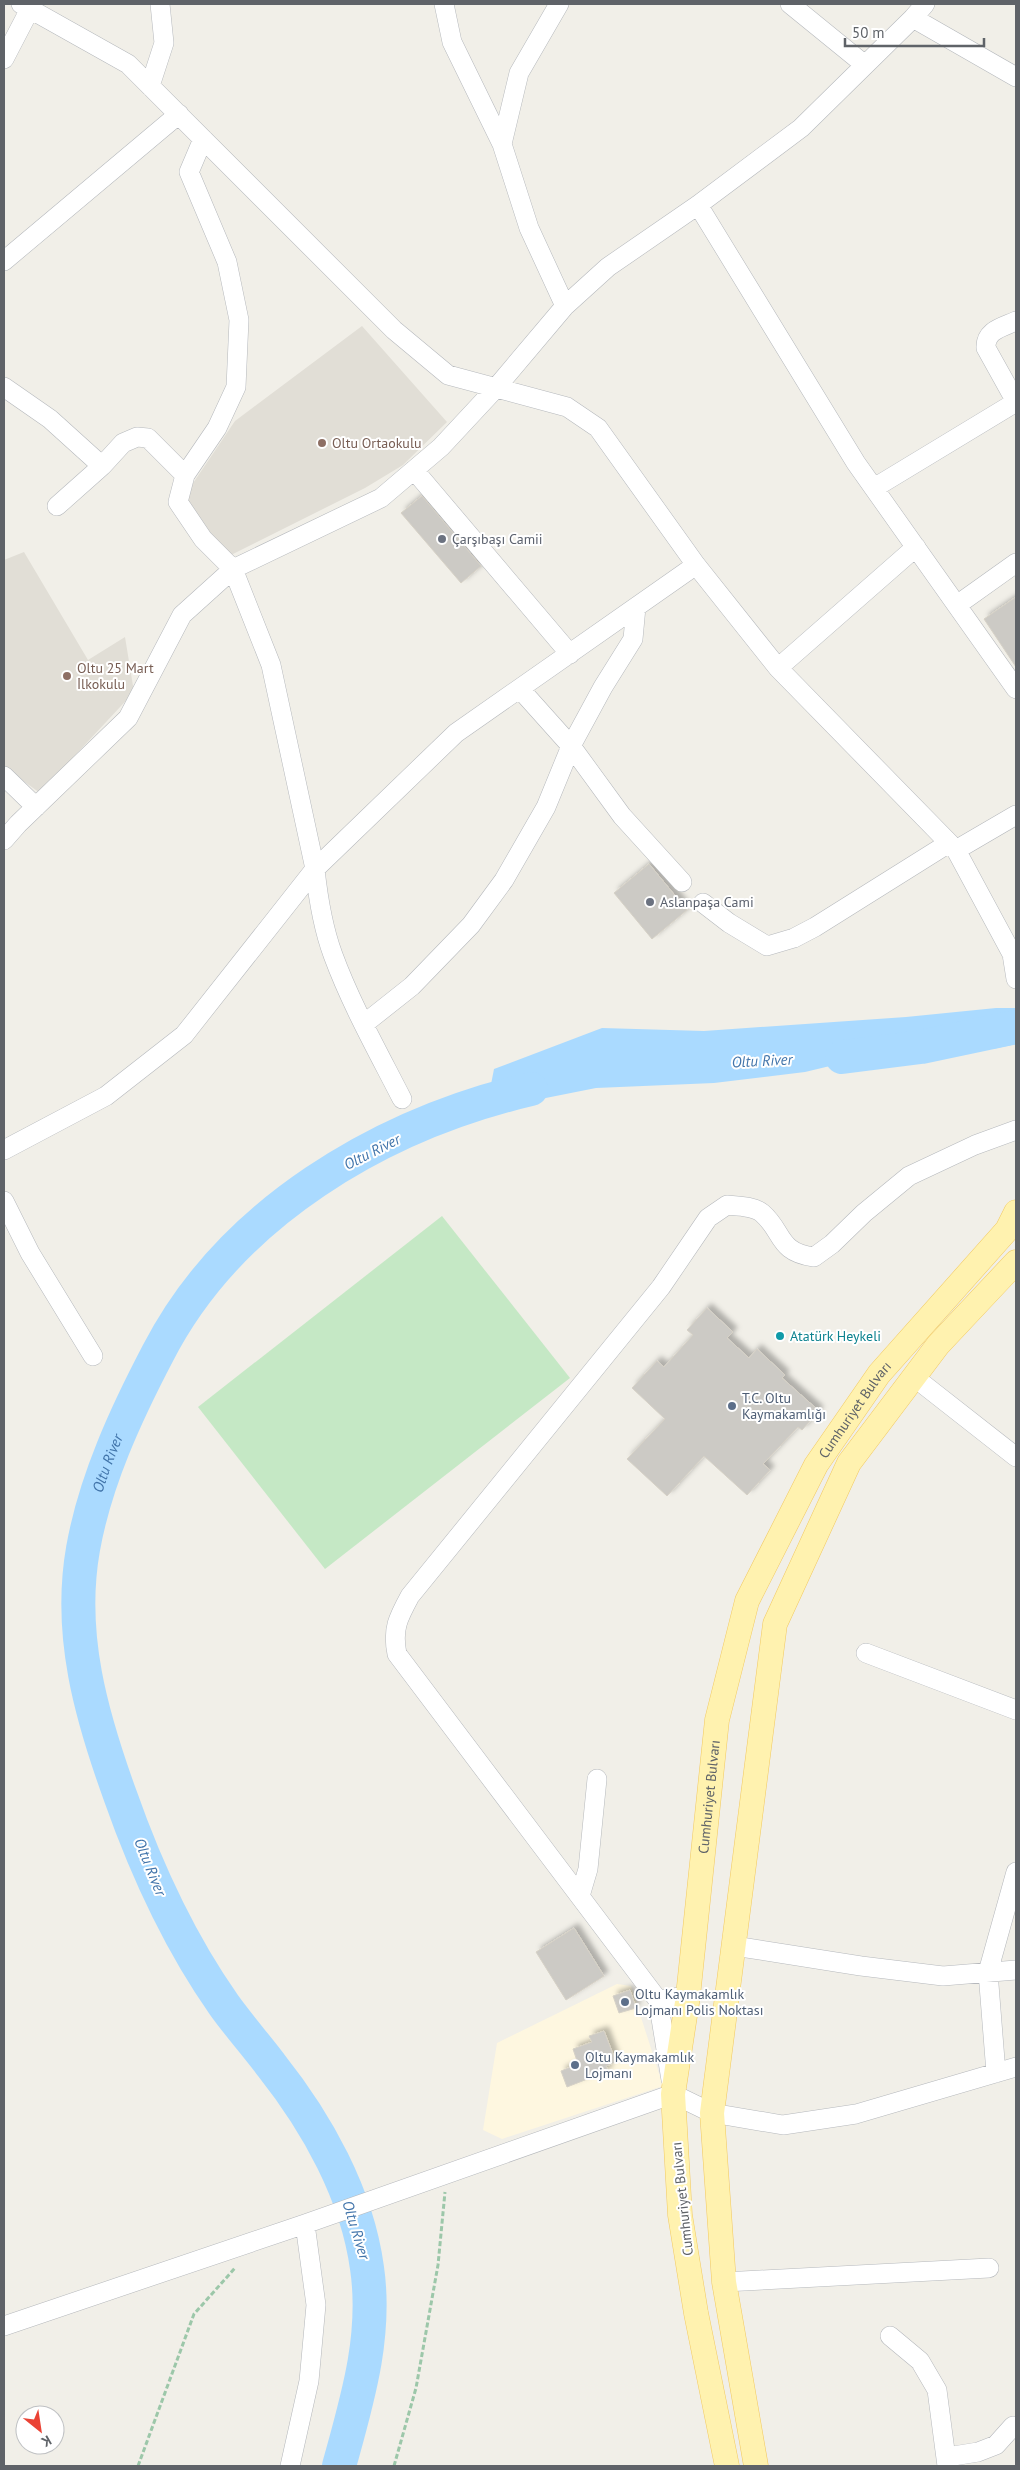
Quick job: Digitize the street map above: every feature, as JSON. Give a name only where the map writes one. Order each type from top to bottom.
[{"type":"main road","name":"Cumhuriyet Bulvarı","points":[[726,2466],[696,2313],[680,2214],[673,2094],[688,1996],[717,1720],[747,1601],[816,1465],[879,1374],[1007,1230],[1016,1212]]},
{"type":"main road","name":"Cumhuriyet Bulvarı","points":[[756,2466],[724,2282],[712,2113],[775,1624],[849,1463],[938,1345],[1016,1262]]},
{"type":"street","points":[[150,86],[164,43],[160,4]]},
{"type":"street","points":[[444,4],[452,42],[502,144],[529,228],[565,306]]},
{"type":"street","points":[[502,144],[519,73],[559,4]]},
{"type":"street","points":[[790,4],[865,65]]},
{"type":"street","points":[[4,840],[36,806],[128,718],[182,614],[233,569],[381,498],[440,447],[496,389],[565,306],[608,267],[698,205],[800,128],[925,4]]},
{"type":"street","points":[[4,59],[26,6],[128,64],[394,330],[448,375],[567,407],[598,428],[696,565],[778,668],[953,846],[1012,954],[1016,979]]},
{"type":"street","points":[[913,18],[1016,77]]},
{"type":"street","points":[[4,261],[179,114]]},
{"type":"street","points":[[203,138],[189,172],[227,262],[239,320],[236,387],[217,428],[185,475],[178,502],[203,539],[233,569],[271,666],[332,954],[364,1024],[402,1099]]},
{"type":"street","points":[[698,205],[856,463],[1016,689]]},
{"type":"street","points":[[874,488],[1014,407],[986,348],[986,342],[990,334],[1016,321]]},
{"type":"street","points":[[4,387],[50,419],[102,466]]},
{"type":"street","points":[[57,506],[102,466],[123,443],[137,437],[148,438],[185,475]]},
{"type":"street","points":[[414,470],[570,654]]},
{"type":"street","points":[[778,668],[916,547]]},
{"type":"street","points":[[957,605],[1016,564]]},
{"type":"street","points":[[4,1150],[106,1096],[184,1035],[315,869],[456,733],[696,565]]},
{"type":"street","points":[[364,1024],[412,986],[471,925],[504,880],[546,807],[571,746],[602,687],[633,639],[636,608]]},
{"type":"street","points":[[520,689],[571,746],[622,816],[682,882]]},
{"type":"street","points":[[4,776],[36,806]]},
{"type":"street","points":[[702,903],[729,923],[767,946],[794,938],[815,927],[953,846],[1016,815]]},
{"type":"street","points":[[673,2094],[658,2000],[397,1654],[394,1636],[398,1618],[410,1596],[661,1287],[708,1218],[727,1205],[747,1207],[761,1212],[778,1235],[796,1254],[814,1257],[832,1244],[864,1213],[909,1176],[975,1145],[1016,1130]]},
{"type":"street","points":[[4,1201],[30,1253],[93,1356]]},
{"type":"street","points":[[914,1377],[1016,1456]]},
{"type":"street","points":[[866,1653],[1016,1710]]},
{"type":"street","points":[[580,1896],[588,1869],[597,1779]]},
{"type":"street","points":[[996,2073],[988,1972],[1016,1872]]},
{"type":"street","points":[[734,1946],[861,1966],[943,1976],[1016,1970]]},
{"type":"street","points":[[658,2000],[688,1996]]},
{"type":"street","points":[[4,2326],[305,2224],[387,2193],[673,2094],[712,2113],[783,2125],[856,2114],[1016,2067]]},
{"type":"street","points":[[290,2466],[309,2381],[316,2305],[305,2224]]},
{"type":"street","points":[[724,2282],[989,2268]]},
{"type":"street","points":[[890,2336],[920,2362],[937,2390],[947,2461],[996,2445],[1013,2426]]},
{"type":"path","points":[[394,2466],[418,2378],[438,2265],[447,2173]]},
{"type":"path","points":[[138,2466],[194,2314],[232,2270],[241,2265]]},
{"type":"shaded area","name":"Oltu Ortaokulu","points":[[362,326],[447,422],[403,465],[365,488],[225,558],[183,498],[235,421]]},
{"type":"shaded area","name":"Oltu 25 Mart İlkokulu","points":[[24,552],[88,660],[125,637],[134,692],[40,793],[4,767],[4,560]]},
{"type":"shaded area","name":"Oltu Kaymakamlık Lojmanı","points":[[617,1984],[631,1986],[663,2086],[502,2139],[483,2130],[497,2043]]},
{"type":"green space","points":[[442,1216],[570,1378],[325,1569],[198,1407]]},
{"type":"water","points":[[996,1008],[1016,1008],[1016,1044],[993,1049],[901,1049],[805,1072],[714,1083],[596,1088],[486,1110],[494,1069],[602,1028],[704,1031],[906,1017]]},
{"type":"building","name":"Çarşıbaşı Camii","points":[[422,496],[481,566],[461,583],[401,513]]},
{"type":"building","points":[[1016,597],[1016,667],[984,619]]},
{"type":"building","name":"Aslanpaşa Cami","points":[[649,864],[687,910],[652,939],[614,893]]},
{"type":"building","name":"T.C. Oltu Kaymakamlığı","points":[[707,1308],[733,1332],[727,1338],[749,1358],[757,1349],[785,1375],[782,1378],[819,1411],[802,1430],[798,1427],[763,1464],[770,1470],[747,1495],[704,1456],[667,1496],[627,1459],[665,1419],[632,1388],[657,1361],[664,1367],[693,1335],[687,1330]]},
{"type":"building","points":[[574,1928],[604,1976],[566,2000],[536,1952]]},
{"type":"building","name":"Oltu Kaymakamlık Lojmanı Polis Noktası","points":[[630,1990],[636,2008],[619,2013],[613,1996]]},
{"type":"building","name":"Oltu Kaymakamlık Lojmanı","points":[[604,2031],[616,2062],[606,2066],[608,2071],[567,2087],[561,2071],[578,2064],[573,2049],[592,2042],[589,2036]]},
{"type":"waterway","name":"Oltu River","points":[[842,1057],[921,1047],[1016,1027]]},
{"type":"waterway","name":"Oltu River","points":[[339,2466],[364,2368],[367,2343],[369,2293],[362,2240],[344,2187],[319,2135],[288,2087],[230,2013],[192,1956],[152,1877],[130,1823],[109,1765],[85,1674],[78,1612],[83,1549],[95,1498],[113,1448],[134,1400],[158,1353],[189,1303],[226,1258],[268,1217],[315,1182],[366,1151],[420,1125],[475,1105],[531,1089]]},
{"type":"place","name":"Oltu Ortaokulu","points":[[322,443]]},
{"type":"place","name":"Çarşıbaşı Camii","points":[[442,539]]},
{"type":"place","name":"Oltu 25 Mart İlkokulu","points":[[67,676]]},
{"type":"place","name":"Aslanpaşa Cami","points":[[650,902]]},
{"type":"place","name":"Atatürk Heykeli","points":[[780,1336]]},
{"type":"place","name":"T.C. Oltu Kaymakamlığı","points":[[732,1406]]},
{"type":"place","name":"Oltu Kaymakamlık Lojmanı Polis Noktası","points":[[625,2002]]},
{"type":"place","name":"Oltu Kaymakamlık Lojmanı","points":[[575,2065]]}]
